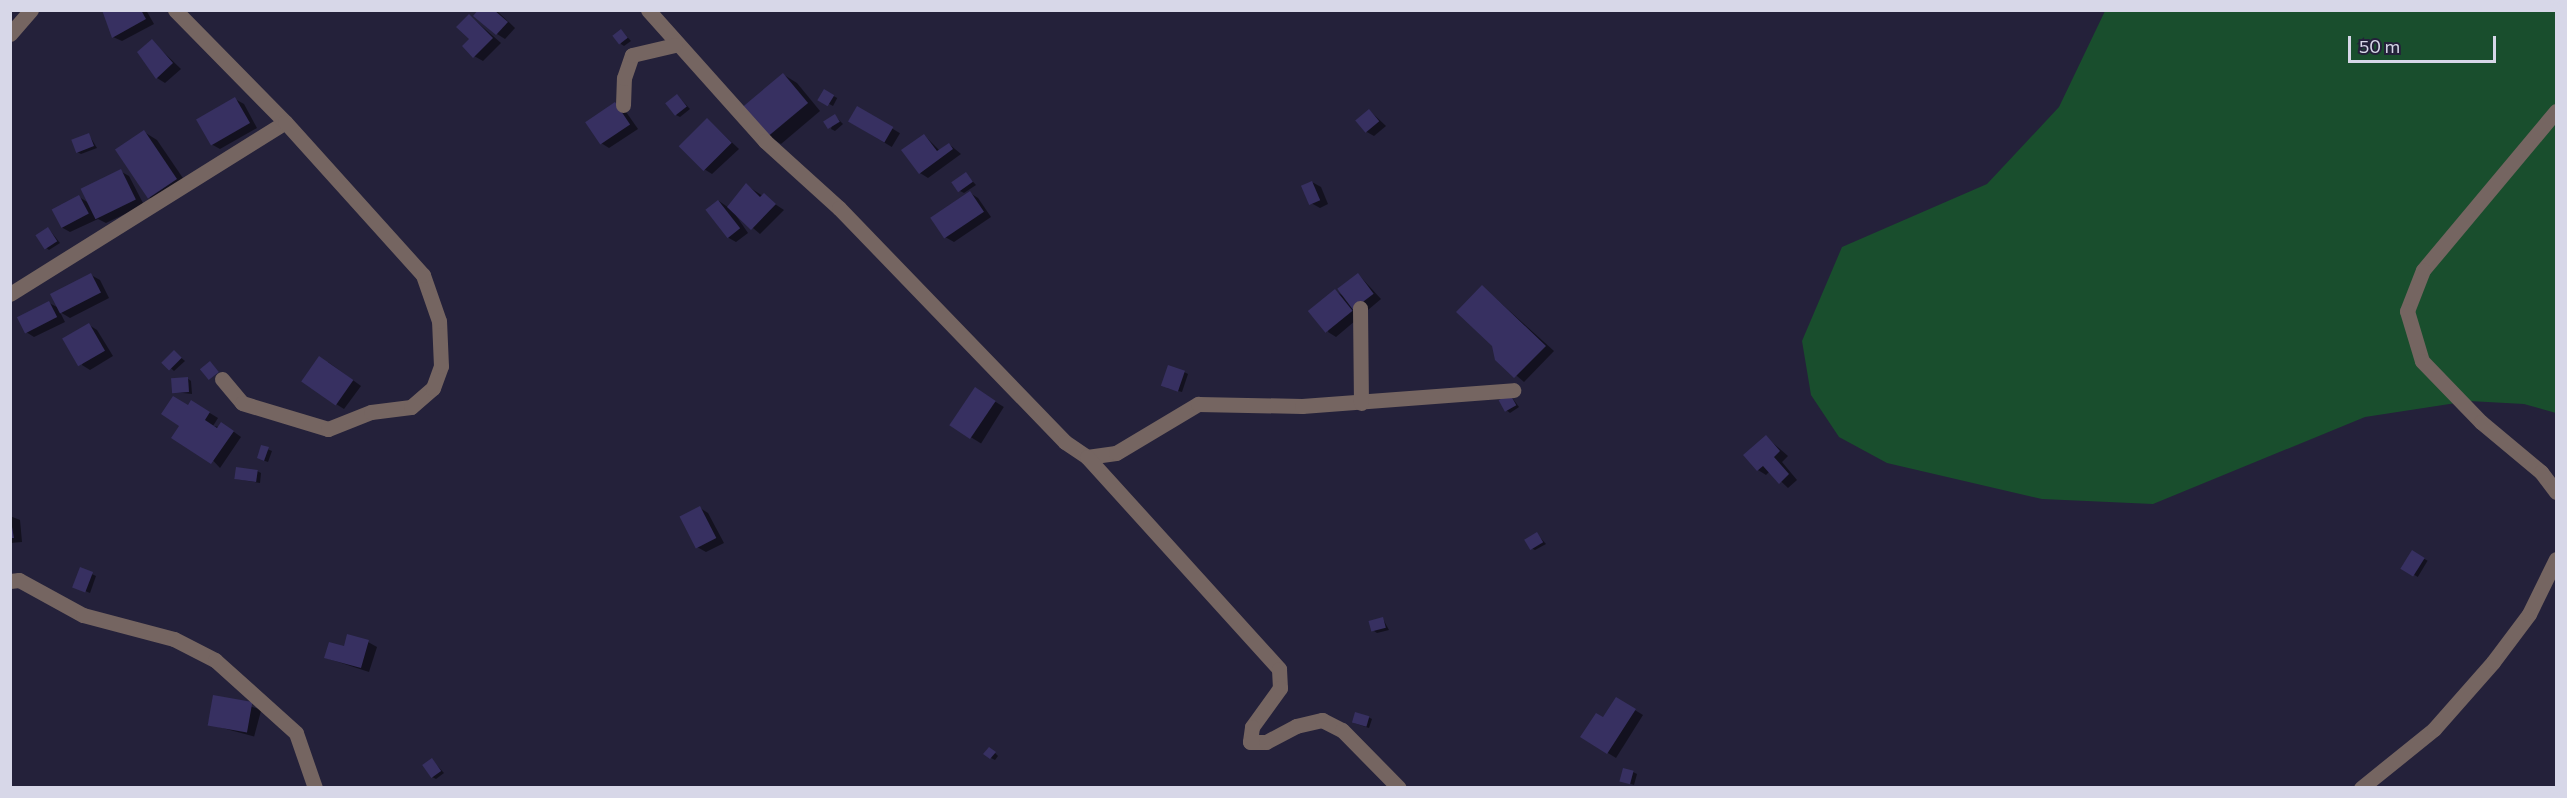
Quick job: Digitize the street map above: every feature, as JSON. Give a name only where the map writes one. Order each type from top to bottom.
[{"type":"street","points":[[10,34],[31,10]]},
{"type":"street","points":[[175,10],[285,122],[423,275],[439,321],[441,366],[433,388],[411,407],[371,412],[328,429],[242,403],[222,379]]},
{"type":"street","points":[[648,10],[675,45],[765,141],[839,208],[1065,442],[1087,457],[1278,669],[1280,688],[1252,726],[1250,742],[1266,742],[1296,726],[1322,720],[1342,730],[1399,788]]},
{"type":"street","points":[[623,105],[624,78],[632,55],[675,45]]},
{"type":"street","points":[[2556,111],[2423,270],[2407,311],[2422,361],[2481,422],[2541,472],[2556,492]]},
{"type":"street","points":[[10,294],[285,122]]},
{"type":"street","points":[[1360,308],[1360,404]]},
{"type":"street","points":[[1087,457],[1116,453],[1198,404],[1360,404],[1513,390]]},
{"type":"street","points":[[2361,788],[2434,729],[2493,662],[2529,614],[2556,559]]},
{"type":"street","points":[[10,581],[19,580],[83,615],[174,639],[214,660],[296,733],[315,788]]},
{"type":"green space","points":[[2105,11],[2556,11],[2556,413],[2524,404],[2469,401],[2365,417],[2153,504],[2042,499],[1887,463],[1839,437],[1811,395],[1802,341],[1842,247],[1987,184],[2059,107]]},
{"type":"building","points":[[102,10],[141,10],[146,19],[112,38]]},
{"type":"building","points":[[478,10],[494,10],[508,22],[496,35],[473,16]]},
{"type":"building","points":[[469,14],[493,38],[473,58],[462,46],[469,39],[456,27]]},
{"type":"building","points":[[621,29],[628,38],[619,44],[612,36]]},
{"type":"building","points":[[152,39],[173,63],[156,79],[137,52]]},
{"type":"building","points":[[783,73],[808,103],[767,138],[742,108]]},
{"type":"building","points":[[824,89],[834,95],[828,106],[817,100]]},
{"type":"building","points":[[677,94],[687,107],[675,116],[665,103]]},
{"type":"building","points":[[235,97],[250,123],[211,145],[196,120]]},
{"type":"building","points":[[615,102],[630,124],[600,145],[585,122]]},
{"type":"building","points":[[857,106],[893,127],[884,143],[848,122]]},
{"type":"building","points":[[1369,109],[1379,121],[1365,133],[1355,121]]},
{"type":"building","points":[[835,114],[840,122],[828,129],[823,121]]},
{"type":"building","points":[[707,118],[732,143],[703,171],[679,146]]},
{"type":"building","points":[[144,130],[177,179],[148,198],[115,150]]},
{"type":"building","points":[[89,133],[94,146],[76,153],[71,140]]},
{"type":"building","points":[[924,134],[937,151],[949,143],[953,149],[919,174],[901,150]]},
{"type":"building","points":[[121,169],[136,200],[95,219],[81,189]]},
{"type":"building","points":[[966,172],[973,182],[958,192],[951,182]]},
{"type":"building","points":[[1312,181],[1320,200],[1309,205],[1301,186]]},
{"type":"building","points":[[746,183],[760,197],[764,193],[776,204],[751,230],[727,207]]},
{"type":"building","points":[[970,191],[984,212],[944,239],[930,218]]},
{"type":"building","points":[[79,195],[89,214],[61,228],[52,210]]},
{"type":"building","points":[[718,200],[740,228],[728,238],[705,210]]},
{"type":"building","points":[[48,227],[57,241],[45,249],[35,235]]},
{"type":"building","points":[[91,273],[101,293],[60,313],[50,294]]},
{"type":"building","points":[[1358,273],[1374,294],[1353,309],[1337,289]]},
{"type":"building","points":[[1482,285],[1546,346],[1514,378],[1495,360],[1492,346],[1456,312]]},
{"type":"building","points":[[1335,289],[1353,311],[1325,333],[1308,311]]},
{"type":"building","points":[[49,301],[57,317],[25,333],[17,317]]},
{"type":"building","points":[[89,323],[105,351],[78,366],[62,338]]},
{"type":"building","points":[[174,350],[182,358],[169,371],[161,363]]},
{"type":"building","points":[[319,356],[353,380],[336,405],[301,381]]},
{"type":"building","points":[[210,361],[219,372],[209,380],[200,369]]},
{"type":"building","points":[[1168,365],[1185,371],[1178,392],[1161,386]]},
{"type":"building","points":[[188,377],[189,392],[172,393],[171,378]]},
{"type":"building","points":[[975,387],[996,401],[970,439],[949,425]]},
{"type":"building","points":[[1510,394],[1516,405],[1505,412],[1499,400]]},
{"type":"building","points":[[173,396],[188,405],[191,400],[210,412],[205,420],[217,428],[221,422],[234,431],[211,464],[171,438],[179,426],[161,414]]},
{"type":"building","points":[[1766,435],[1780,451],[1774,457],[1789,474],[1779,484],[1763,466],[1757,471],[1743,455]]},
{"type":"building","points":[[261,445],[269,447],[264,461],[257,458]]},
{"type":"building","points":[[236,467],[258,470],[256,482],[234,479]]},
{"type":"building","points":[[700,506],[716,538],[696,549],[680,516]]},
{"type":"building","points":[[10,516],[14,538],[10,538]]},
{"type":"building","points":[[1537,532],[1543,542],[1530,550],[1524,540]]},
{"type":"building","points":[[2412,550],[2425,558],[2413,577],[2400,569]]},
{"type":"building","points":[[80,567],[93,572],[85,593],[72,588]]},
{"type":"building","points":[[1383,617],[1386,628],[1371,632],[1369,621]]},
{"type":"building","points":[[347,634],[369,640],[361,668],[324,658],[329,642],[344,646]]},
{"type":"building","points":[[213,695],[252,702],[247,732],[208,726]]},
{"type":"building","points":[[1616,697],[1636,709],[1607,754],[1580,737],[1596,713],[1603,717]]},
{"type":"building","points":[[1355,712],[1369,716],[1366,727],[1352,723]]},
{"type":"building","points":[[989,747],[996,752],[990,759],[983,754]]},
{"type":"building","points":[[432,758],[441,771],[431,778],[422,765]]},
{"type":"building","points":[[1623,768],[1634,771],[1630,784],[1619,782]]}]
